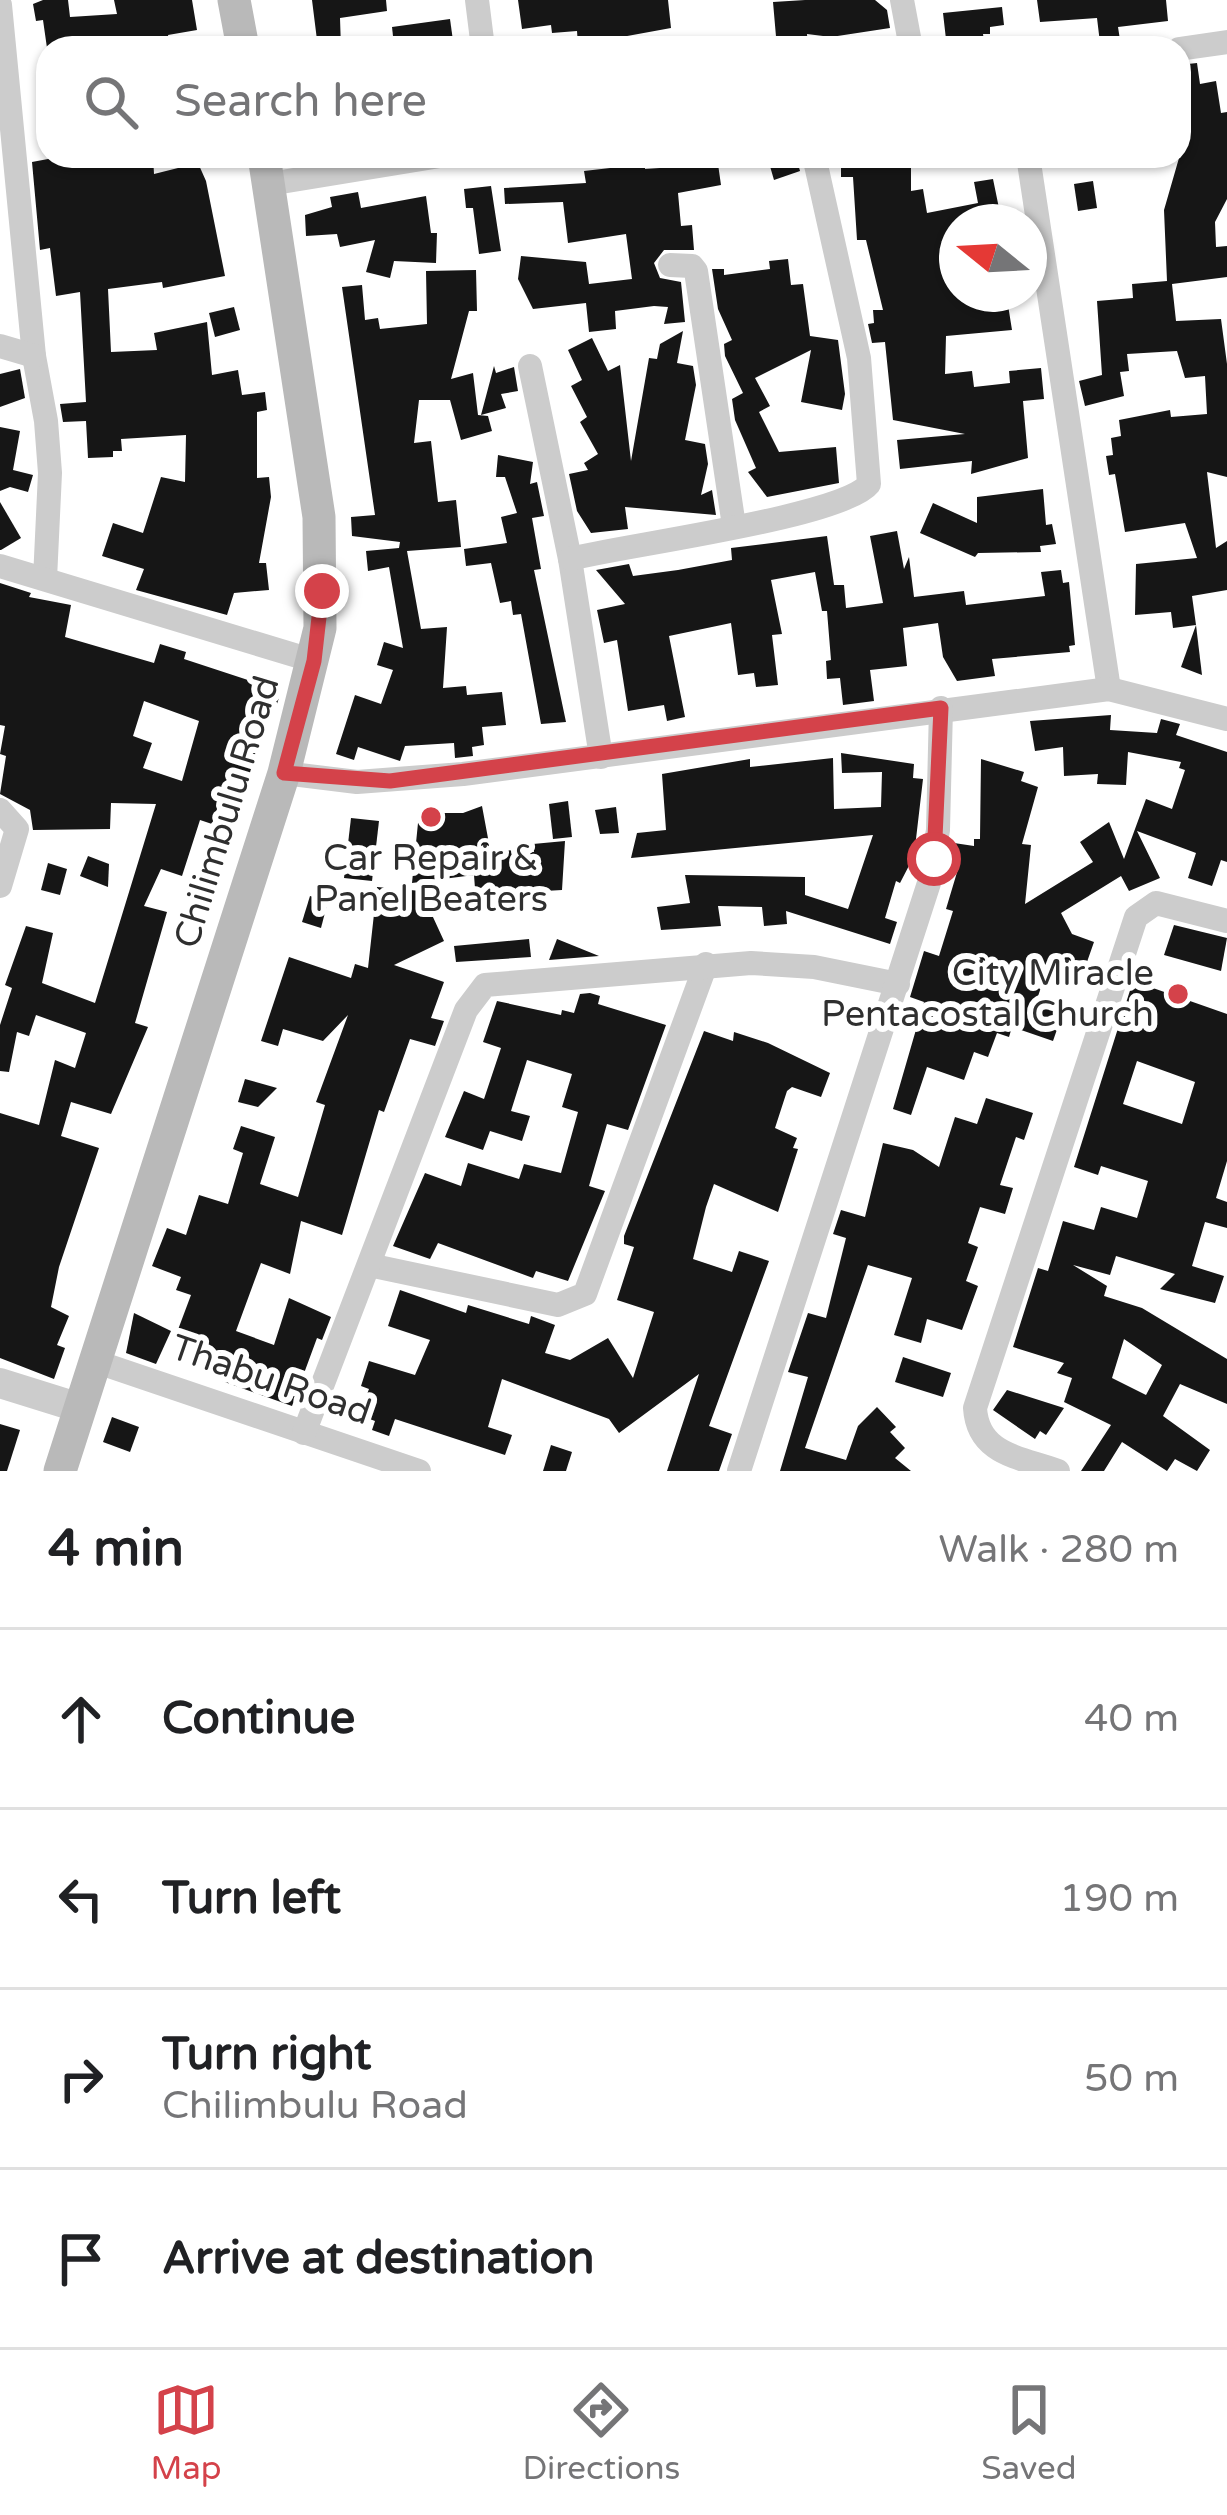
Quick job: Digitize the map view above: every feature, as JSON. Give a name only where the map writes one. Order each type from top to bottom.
[{"type":"main road","points":[[234,0],[241,36]]},
{"type":"main road","name":"Chilimbulu Road","points":[[60,1471],[284,773],[314,661],[322,553],[267,170]]},
{"type":"street","points":[[477,0],[482,36]]},
{"type":"street","points":[[902,0],[909,36]]},
{"type":"street","points":[[0,5],[4,97],[50,473],[45,579]]},
{"type":"street","points":[[1191,48],[1227,42]]},
{"type":"street","points":[[570,559],[784,520],[860,494],[869,484],[859,358],[817,168]]},
{"type":"street","points":[[1030,168],[1109,689]]},
{"type":"street","points":[[670,265],[692,266],[695,271],[734,526]]},
{"type":"street","points":[[0,346],[34,356]]},
{"type":"street","points":[[530,365],[570,559],[601,757]]},
{"type":"street","points":[[0,566],[314,661]]},
{"type":"street","points":[[284,773],[390,781],[1109,689],[1227,719]]},
{"type":"street","points":[[740,1471],[934,859],[941,708]]},
{"type":"street","points":[[0,811],[17,829],[0,886]]},
{"type":"street","points":[[1058,1471],[983,1442],[975,1408],[1136,917],[1156,903],[1227,921]]},
{"type":"street","points":[[304,1432],[466,1010],[485,985],[706,964],[814,967],[898,984]]},
{"type":"street","points":[[369,1265],[558,1305],[585,1294],[706,964]]},
{"type":"street","name":"Thabu Road","points":[[98,1362],[419,1471]]},
{"type":"street","points":[[0,1383],[80,1408]]},
{"type":"building","points":[[68,0],[70,17],[117,14],[114,0],[192,0],[197,30],[168,36],[45,36],[43,20],[36,21],[33,4]]},
{"type":"building","points":[[312,0],[386,0],[387,11],[340,18],[341,36],[316,36]]},
{"type":"building","points":[[518,0],[668,0],[671,28],[627,36],[552,33],[551,25],[522,29]]},
{"type":"building","points":[[875,0],[887,10],[890,28],[838,36],[776,36],[773,2]]},
{"type":"building","points":[[1037,0],[1166,0],[1168,21],[1118,27],[1119,36],[1099,36],[1097,18],[1040,22]]},
{"type":"building","points":[[1002,7],[1004,25],[990,27],[990,34],[983,36],[946,36],[943,13]]},
{"type":"building","points":[[450,19],[452,36],[393,36],[392,27]]},
{"type":"building","points":[[1197,63],[1200,84],[1216,81],[1221,113],[1227,112],[1227,199],[1215,222],[1216,247],[1227,246],[1227,277],[1172,284],[1176,321],[1221,319],[1227,364],[1227,477],[1207,472],[1216,548],[1227,541],[1227,590],[1192,596],[1196,625],[1173,628],[1171,612],[1135,615],[1136,564],[1197,558],[1185,523],[1125,532],[1115,474],[1109,475],[1106,456],[1113,455],[1111,438],[1121,436],[1119,420],[1170,410],[1171,417],[1207,414],[1205,376],[1185,378],[1177,351],[1127,354],[1129,371],[1120,372],[1124,396],[1085,406],[1079,381],[1102,375],[1097,301],[1133,298],[1132,284],[1167,281],[1164,210],[1176,168],[1191,168],[1191,64]]},
{"type":"building","points":[[36,161],[36,168],[154,168],[154,174],[200,168],[206,181],[225,276],[163,288],[162,282],[108,289],[111,352],[157,350],[154,333],[207,322],[212,375],[238,370],[242,395],[265,392],[267,410],[257,412],[257,478],[269,477],[271,497],[259,563],[266,563],[269,590],[234,593],[227,615],[136,590],[144,569],[102,556],[113,523],[143,533],[161,477],[185,482],[186,435],[121,439],[122,451],[113,451],[113,457],[88,458],[86,421],[63,422],[60,404],[86,402],[80,292],[56,296],[50,248],[40,250],[32,162]]},
{"type":"building","points":[[719,168],[721,185],[678,193],[681,226],[692,225],[694,250],[664,250],[654,263],[660,278],[681,282],[685,322],[664,324],[668,307],[654,306],[615,311],[616,329],[589,332],[586,303],[533,309],[518,279],[521,256],[586,262],[589,284],[632,279],[626,234],[568,243],[563,202],[505,204],[504,188],[586,183],[584,171]]},
{"type":"building","points":[[770,168],[799,168],[800,171],[774,180]]},
{"type":"building","points":[[841,168],[911,168],[911,191],[923,189],[927,213],[939,211],[939,312],[1009,312],[1012,330],[946,336],[945,374],[972,371],[974,387],[1010,383],[1009,371],[1041,368],[1044,399],[1023,401],[1028,458],[971,474],[972,461],[900,469],[897,440],[965,434],[893,420],[885,342],[872,343],[868,324],[874,323],[873,310],[883,310],[866,240],[857,240],[853,177],[841,177]]},
{"type":"building","points":[[993,179],[998,204],[973,204],[978,203],[974,182]]},
{"type":"building","points":[[1093,181],[1097,208],[1078,211],[1074,184]]},
{"type":"building","points":[[491,186],[501,251],[479,254],[473,208],[466,208],[464,189]]},
{"type":"building","points":[[358,192],[361,208],[426,196],[431,233],[437,233],[436,263],[394,261],[390,278],[366,272],[375,240],[340,247],[337,234],[306,236],[305,215],[332,207],[330,197]]},
{"type":"building","points":[[788,259],[791,285],[803,284],[810,336],[838,340],[845,394],[842,410],[801,402],[811,350],[755,378],[770,406],[759,412],[779,452],[836,447],[839,483],[767,497],[748,472],[756,468],[735,420],[732,399],[743,393],[725,356],[724,344],[732,340],[718,309],[712,269],[724,269],[724,275],[770,269],[769,261]]},
{"type":"building","points":[[476,270],[477,311],[469,311],[451,379],[473,373],[478,415],[488,416],[492,431],[461,440],[450,400],[419,400],[414,443],[431,441],[438,502],[456,500],[461,547],[407,551],[421,629],[447,627],[443,688],[466,686],[467,695],[502,692],[506,725],[482,727],[484,745],[472,747],[473,756],[455,758],[454,743],[405,746],[400,761],[358,747],[354,760],[336,754],[355,695],[381,704],[393,670],[377,665],[384,642],[403,648],[389,567],[368,571],[366,551],[399,548],[400,542],[352,536],[351,517],[375,515],[342,287],[362,285],[365,320],[378,318],[380,329],[427,324],[426,271]]},
{"type":"building","points":[[234,307],[240,330],[215,337],[209,313]]},
{"type":"building","points":[[683,331],[677,363],[693,366],[696,385],[685,440],[705,444],[708,464],[701,495],[712,490],[716,515],[625,507],[628,529],[591,533],[577,511],[569,474],[588,470],[584,463],[598,454],[580,422],[587,417],[571,386],[582,380],[568,350],[592,338],[608,371],[620,365],[631,461],[649,358],[657,359],[660,344]]},
{"type":"building","points":[[494,366],[496,373],[514,367],[518,391],[501,394],[506,408],[481,415]]},
{"type":"building","points":[[20,369],[25,398],[0,407],[0,374]]},
{"type":"building","points":[[0,427],[20,431],[13,470],[33,475],[28,492],[10,487],[0,491]]},
{"type":"building","points":[[498,455],[533,462],[530,484],[537,482],[544,516],[532,518],[541,569],[534,570],[566,722],[541,724],[521,614],[513,615],[511,601],[500,603],[491,563],[466,566],[464,549],[507,543],[501,517],[517,513],[505,477],[496,477]]},
{"type":"building","points":[[1043,489],[1046,525],[1052,524],[1056,544],[1040,546],[1041,552],[978,553],[975,557],[920,533],[933,503],[977,523],[977,497]]},
{"type":"building","points":[[0,502],[21,538],[1,550],[0,550]]},
{"type":"building","points":[[897,531],[904,569],[909,557],[914,597],[964,591],[966,605],[1045,596],[1041,572],[1061,570],[1063,583],[1069,582],[1075,645],[1069,646],[1070,652],[992,659],[995,676],[957,681],[943,657],[938,623],[903,628],[907,666],[870,670],[874,701],[843,705],[840,678],[827,679],[826,661],[831,660],[827,611],[822,611],[815,572],[771,580],[782,634],[772,635],[778,685],[756,687],[754,673],[738,675],[731,623],[669,636],[685,717],[667,721],[664,705],[628,711],[617,640],[604,643],[597,610],[625,604],[596,570],[629,564],[633,576],[678,570],[732,560],[731,548],[827,536],[834,585],[844,585],[846,608],[883,603],[870,536]]},
{"type":"building","points":[[0,583],[31,593],[29,597],[71,605],[65,637],[154,663],[160,644],[186,652],[184,659],[254,682],[252,688],[279,698],[271,721],[265,719],[249,776],[230,770],[212,824],[200,820],[182,876],[161,869],[144,906],[167,912],[135,1023],[148,1027],[111,1114],[71,1102],[61,1136],[99,1148],[59,1267],[51,1307],[69,1316],[57,1345],[65,1348],[54,1379],[0,1358],[0,1113],[39,1125],[55,1060],[75,1068],[86,1033],[36,1015],[29,1036],[17,1032],[9,1072],[0,1071],[0,1025],[12,988],[5,985],[26,926],[53,933],[42,983],[95,1003],[156,804],[111,803],[110,829],[33,830],[30,810],[0,794],[6,756],[0,754],[5,726],[0,725]],"holes":[[[144,701],[199,721],[182,781],[143,768],[152,743],[133,736]]]},
{"type":"building","points":[[1196,625],[1202,675],[1181,667]]},
{"type":"building","points":[[1111,715],[1110,730],[1157,733],[1161,719],[1180,724],[1176,735],[1227,752],[1227,862],[1221,860],[1212,886],[1188,878],[1196,853],[1137,831],[1160,878],[1129,891],[1121,876],[1061,913],[1072,934],[1094,942],[1081,979],[1048,967],[1036,1002],[1063,1012],[1053,1041],[1012,1027],[1009,1037],[997,1033],[988,1057],[974,1052],[964,1080],[927,1067],[911,1115],[893,1109],[924,1002],[910,997],[924,951],[939,956],[953,911],[946,909],[958,869],[950,868],[954,843],[974,846],[974,839],[980,839],[981,759],[1024,772],[1021,781],[1038,787],[1022,844],[1031,845],[1025,904],[1093,862],[1080,842],[1109,822],[1124,859],[1146,799],[1172,809],[1185,770],[1179,768],[1181,762],[1128,752],[1126,785],[1097,784],[1098,774],[1064,776],[1063,747],[1035,751],[1030,721]]},
{"type":"building","points":[[841,753],[914,764],[913,778],[923,779],[914,856],[900,883],[896,881],[885,918],[897,922],[890,944],[786,911],[787,924],[764,926],[762,907],[718,906],[721,926],[661,930],[657,907],[690,903],[685,875],[805,877],[805,895],[848,909],[873,835],[631,858],[637,833],[666,830],[662,774],[750,759],[750,767],[833,758],[834,809],[881,807],[882,772],[842,773]]},
{"type":"building","points":[[568,801],[572,837],[553,839],[549,804]]},
{"type":"building","points":[[482,806],[490,849],[534,852],[533,844],[565,841],[562,890],[510,893],[476,902],[474,875],[412,883],[419,813],[463,813]]},
{"type":"building","points":[[616,807],[619,833],[600,834],[595,810]]},
{"type":"building","points":[[351,818],[379,821],[372,881],[344,878]]},
{"type":"building","points":[[88,856],[109,864],[108,887],[80,876]]},
{"type":"building","points":[[48,863],[67,869],[60,895],[41,890]]},
{"type":"building","points":[[377,887],[421,891],[444,941],[394,965],[444,982],[431,1018],[444,1021],[435,1046],[410,1039],[384,1112],[379,1110],[342,1235],[301,1221],[290,1274],[261,1263],[236,1331],[274,1345],[289,1298],[331,1317],[322,1340],[317,1338],[292,1406],[222,1381],[230,1357],[176,1335],[191,1295],[176,1290],[181,1277],[152,1266],[167,1228],[186,1235],[199,1195],[228,1204],[243,1153],[233,1149],[241,1126],[275,1137],[260,1184],[298,1197],[325,1105],[316,1102],[348,1015],[323,1041],[283,1029],[278,1046],[261,1041],[289,957],[351,978],[355,964],[368,968]]},
{"type":"building","points":[[310,896],[328,901],[321,928],[302,922]]},
{"type":"building","points":[[1174,925],[1227,938],[1221,971],[1164,955]]},
{"type":"building","points":[[529,939],[531,957],[456,962],[454,946]]},
{"type":"building","points":[[557,939],[599,956],[549,960]]},
{"type":"building","points":[[1133,981],[1227,1014],[1227,1161],[1216,1198],[1227,1202],[1227,1228],[1205,1222],[1192,1266],[1224,1276],[1215,1303],[1160,1289],[1175,1274],[1116,1256],[1110,1275],[1073,1265],[1107,1286],[1104,1296],[1142,1308],[1227,1359],[1227,1404],[1180,1384],[1163,1416],[1210,1450],[1197,1471],[1175,1459],[1167,1471],[1122,1442],[1104,1471],[1081,1471],[1111,1425],[1064,1402],[1072,1378],[1057,1373],[1064,1363],[1013,1347],[1038,1268],[1048,1271],[1063,1221],[1094,1230],[1101,1207],[1137,1218],[1148,1181],[1101,1166],[1098,1175],[1074,1167]],"holes":[[[1137,1061],[1195,1082],[1182,1124],[1123,1104]],[[1124,1339],[1162,1365],[1146,1395],[1112,1378]]]},
{"type":"building","points":[[580,994],[600,996],[598,1004],[666,1025],[628,1130],[607,1124],[589,1186],[605,1191],[568,1281],[536,1271],[533,1278],[438,1243],[430,1259],[393,1246],[425,1173],[461,1186],[468,1163],[519,1179],[524,1164],[561,1173],[578,1112],[562,1107],[572,1074],[527,1060],[511,1111],[530,1116],[522,1141],[490,1131],[483,1150],[445,1137],[464,1091],[484,1099],[501,1048],[483,1042],[497,1001],[561,1015],[562,1010],[574,1013]]},
{"type":"building","points":[[704,1031],[733,1041],[734,1032],[768,1043],[830,1073],[821,1097],[792,1087],[787,1091],[775,1128],[797,1138],[793,1148],[798,1149],[778,1212],[714,1184],[706,1207],[693,1259],[732,1272],[739,1251],[769,1261],[709,1426],[732,1434],[719,1471],[667,1471],[699,1374],[619,1433],[609,1419],[502,1379],[488,1427],[512,1435],[505,1455],[395,1419],[389,1436],[372,1430],[375,1421],[359,1415],[369,1389],[361,1386],[369,1361],[415,1375],[430,1340],[388,1326],[400,1290],[466,1313],[468,1305],[529,1324],[531,1316],[555,1325],[545,1353],[570,1360],[608,1338],[633,1378],[654,1312],[617,1300],[634,1247],[624,1244],[624,1236]]},
{"type":"building","points":[[245,1079],[277,1088],[258,1107],[238,1102]]},
{"type":"building","points":[[986,1098],[1033,1113],[1024,1140],[1016,1137],[1000,1185],[1013,1188],[1005,1214],[980,1207],[968,1243],[978,1247],[966,1281],[978,1286],[962,1330],[927,1319],[921,1343],[894,1335],[912,1278],[868,1265],[805,1448],[846,1460],[858,1426],[877,1407],[896,1427],[890,1432],[905,1448],[895,1458],[911,1471],[780,1471],[808,1377],[788,1372],[808,1313],[826,1318],[846,1238],[833,1234],[841,1210],[865,1217],[883,1143],[913,1150],[939,1167],[955,1117],[977,1124]]},
{"type":"building","points":[[134,1313],[171,1331],[156,1364],[126,1353]]},
{"type":"building","points":[[903,1357],[951,1373],[943,1397],[895,1382]]},
{"type":"building","points":[[1007,1390],[1064,1408],[1046,1435],[1040,1431],[1035,1439],[993,1410]]},
{"type":"building","points":[[112,1417],[139,1427],[130,1452],[103,1442]]},
{"type":"building","points":[[0,1424],[20,1430],[7,1471],[0,1471]]},
{"type":"building","points":[[551,1445],[572,1452],[566,1471],[543,1471]]},
{"type":"place","name":"Car Repair & Panel Beaters","points":[[431,817]]},
{"type":"place","name":"City Miracle Pentacostal Church","points":[[1178,994]]},
{"type":"route","points":[[322,591],[314,661],[284,773],[357,782],[463,774],[941,708],[934,859]]}]
